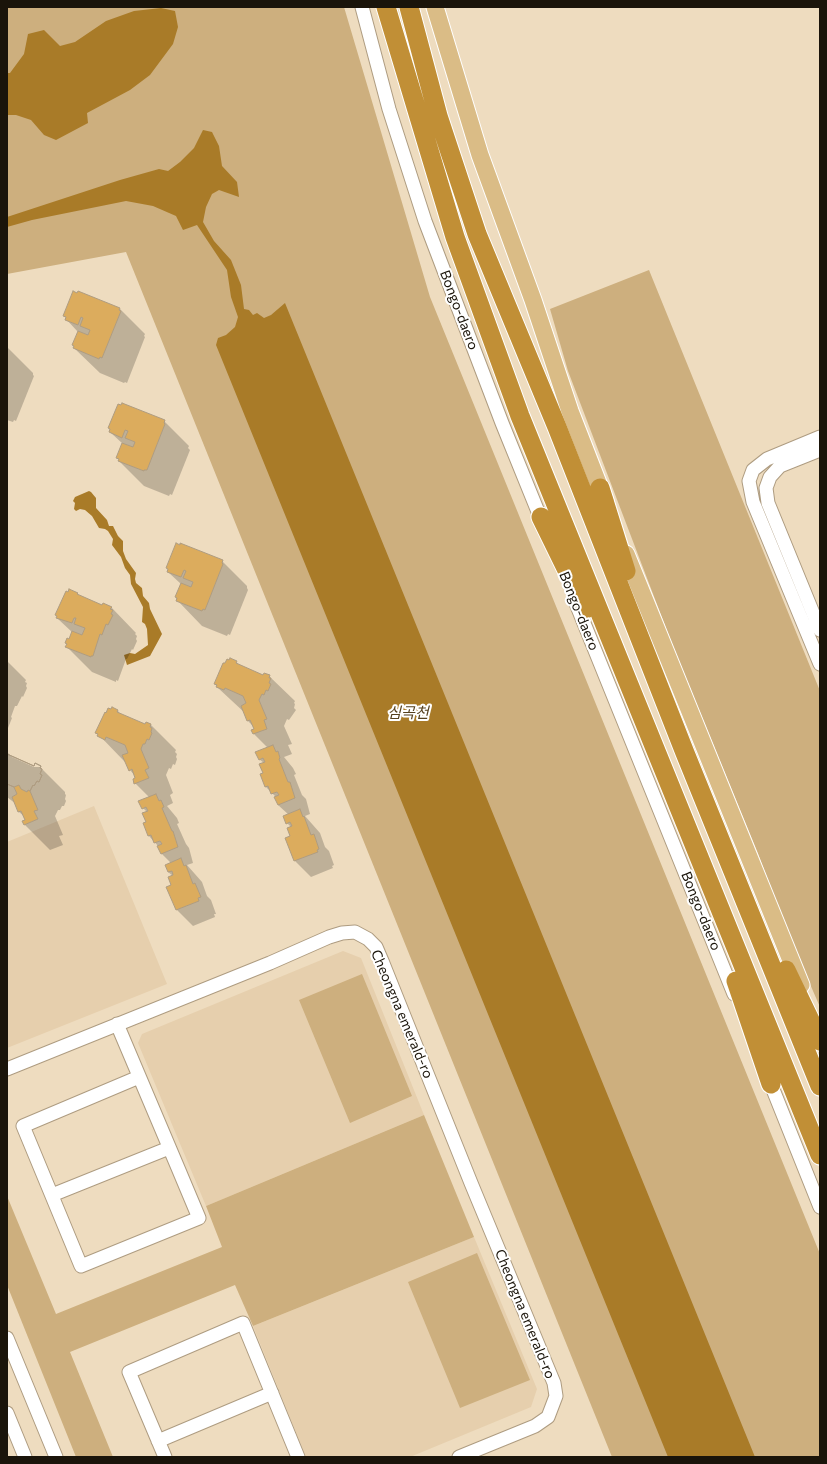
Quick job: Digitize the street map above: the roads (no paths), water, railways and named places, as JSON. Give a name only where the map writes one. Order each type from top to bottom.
[{"type":"highway","name":"Bongo-daero","points":[[386,7],[455,237],[520,416],[820,1155]]},
{"type":"highway","points":[[409,7],[438,116],[477,234],[557,427],[685,753],[820,1086]]},
{"type":"highway","points":[[600,488],[685,753]]},
{"type":"highway","points":[[541,517],[660,762]]},
{"type":"highway","points":[[709,810],[820,1041]]},
{"type":"highway","points":[[683,818],[771,1084]]},
{"type":"main road","points":[[435,7],[480,155],[533,300],[570,411],[820,1032]]},
{"type":"street","name":"Bongo-daero","points":[[362,7],[389,109],[425,221],[502,423],[820,1207]]},
{"type":"street","points":[[820,437],[767,459],[753,470],[749,481],[753,502],[820,664]]},
{"type":"street","points":[[820,450],[780,466],[770,477],[766,488],[768,503],[820,630]]},
{"type":"street","name":"Cheongna emerald-ro","points":[[7,1069],[278,960],[296,950],[329,937],[342,933],[354,932],[368,939],[376,947],[382,961],[471,1183],[554,1383],[556,1396],[548,1417],[535,1426],[458,1457]]},
{"type":"street","points":[[117,1024],[140,1076],[199,1218],[81,1266],[23,1126],[140,1076]]},
{"type":"street","points":[[52,1195],[169,1148]]},
{"type":"street","points":[[165,1457],[129,1372],[243,1323],[298,1457]]},
{"type":"street","points":[[7,1338],[56,1457]]},
{"type":"street","points":[[158,1441],[272,1394]]},
{"type":"street","points":[[7,1413],[25,1457]]},
{"type":"water","points":[[161,8],[175,11],[178,27],[173,44],[150,75],[130,90],[87,113],[88,123],[56,140],[44,135],[31,120],[16,115],[7,115],[7,73],[10,73],[24,54],[28,34],[44,30],[60,46],[75,42],[106,21],[134,11]]},
{"type":"water","name":"심곡천","points":[[203,130],[212,132],[219,146],[222,166],[237,182],[239,197],[219,190],[212,194],[206,207],[203,222],[214,241],[231,260],[241,285],[244,309],[249,310],[253,315],[257,313],[264,318],[271,315],[285,303],[755,1457],[668,1457],[216,345],[218,338],[226,335],[235,327],[238,317],[231,297],[227,270],[197,225],[183,230],[176,216],[153,206],[126,201],[32,220],[7,227],[7,217],[120,180],[159,169],[168,171],[180,162],[194,148]]},
{"type":"water","points":[[89,491],[96,498],[96,508],[107,520],[109,526],[113,526],[118,536],[123,541],[123,551],[126,559],[136,573],[136,583],[142,588],[143,596],[149,603],[150,609],[162,634],[150,656],[127,665],[124,655],[130,653],[135,654],[148,645],[147,629],[145,624],[142,622],[143,607],[131,584],[130,575],[125,568],[121,557],[112,545],[113,539],[108,531],[99,528],[92,516],[85,510],[80,509],[76,511],[74,509],[75,503],[73,501],[75,497]]}]
